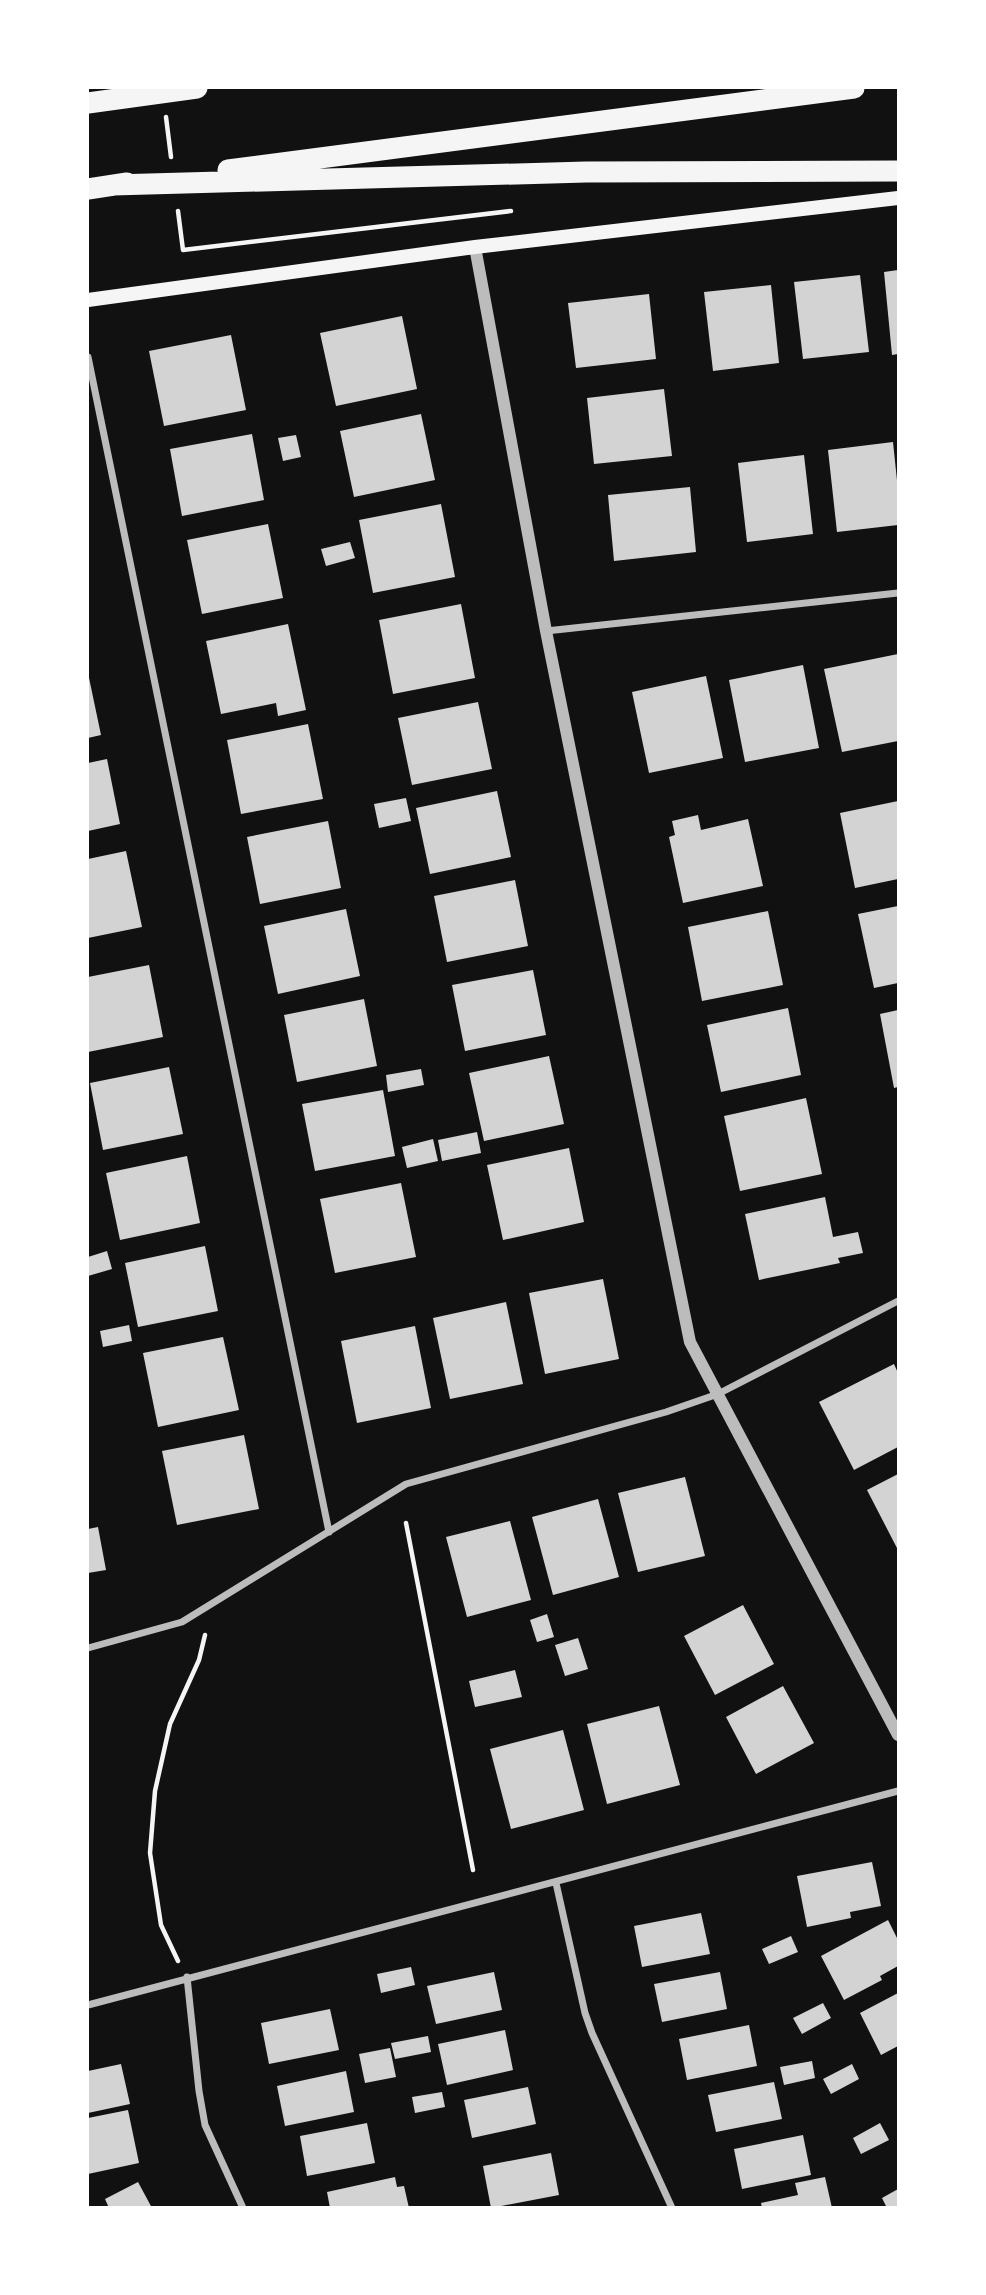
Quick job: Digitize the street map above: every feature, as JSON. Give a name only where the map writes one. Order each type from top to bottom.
[{"type":"highway","points":[[88,103],[197,88]]},
{"type":"highway","points":[[88,189],[854,88]]},
{"type":"highway","points":[[113,185],[586,172],[898,171]]},
{"type":"main road","points":[[88,300],[475,247],[898,198]]},
{"type":"street","points":[[475,247],[546,631],[690,1342],[898,1735]]},
{"type":"street","points":[[88,357],[329,1532]]},
{"type":"street","points":[[546,631],[898,593]]},
{"type":"street","points":[[88,1648],[181,1622],[406,1484],[666,1412],[718,1394],[898,1301]]},
{"type":"street","points":[[88,2005],[898,1791]]},
{"type":"street","points":[[556,1883],[585,2013],[592,2033],[672,2207]]},
{"type":"street","points":[[187,1977],[205,2125],[243,2207]]},
{"type":"path","points":[[183,250],[511,211]]},
{"type":"path","points":[[406,1523],[472,1870]]},
{"type":"path","points":[[187,1977],[161,1925],[150,1853],[155,1791],[170,1724],[199,1660],[205,1635]]},
{"type":"building","points":[[898,270],[898,354],[892,355],[884,272]]},
{"type":"building","points":[[860,275],[869,352],[803,359],[794,282]]},
{"type":"building","points":[[771,285],[779,363],[713,371],[704,292]]},
{"type":"building","points":[[649,294],[656,359],[576,368],[568,303]]},
{"type":"building","points":[[402,316],[417,389],[336,406],[320,333]]},
{"type":"building","points":[[231,335],[246,410],[164,426],[149,351]]},
{"type":"building","points":[[664,389],[672,456],[594,464],[587,398]]},
{"type":"building","points":[[421,414],[435,480],[354,497],[340,431]]},
{"type":"building","points":[[252,434],[264,500],[182,516],[170,449]]},
{"type":"building","points":[[296,435],[301,457],[283,461],[278,438]]},
{"type":"building","points":[[893,442],[898,490],[898,525],[837,532],[828,450]]},
{"type":"building","points":[[804,455],[813,534],[747,542],[738,463]]},
{"type":"building","points":[[690,487],[696,552],[614,561],[608,495]]},
{"type":"building","points":[[441,504],[455,577],[373,593],[359,520]]},
{"type":"building","points":[[268,524],[283,598],[202,614],[187,540]]},
{"type":"building","points":[[350,542],[355,558],[326,566],[321,549]]},
{"type":"building","points":[[461,604],[475,678],[393,694],[379,620]]},
{"type":"building","points":[[288,624],[306,710],[278,716],[276,703],[221,714],[206,641]]},
{"type":"building","points":[[898,654],[898,741],[842,752],[824,669]]},
{"type":"building","points":[[803,665],[819,748],[745,762],[729,680]]},
{"type":"building","points":[[88,673],[101,735],[88,738]]},
{"type":"building","points":[[706,676],[723,758],[649,773],[632,692]]},
{"type":"building","points":[[478,702],[492,769],[412,785],[398,718]]},
{"type":"building","points":[[308,724],[323,799],[241,814],[227,740]]},
{"type":"building","points":[[107,759],[120,824],[88,831],[88,763]]},
{"type":"building","points":[[497,791],[511,857],[430,874],[416,808]]},
{"type":"building","points":[[406,798],[411,821],[379,828],[374,804]]},
{"type":"building","points":[[898,801],[898,879],[855,888],[840,813]]},
{"type":"building","points":[[698,815],[701,830],[748,819],[763,886],[683,903],[669,837],[675,835],[672,821]]},
{"type":"building","points":[[328,821],[341,888],[260,904],[247,837]]},
{"type":"building","points":[[126,851],[142,927],[88,938],[88,859]]},
{"type":"building","points":[[515,880],[528,946],[447,962],[434,896]]},
{"type":"building","points":[[898,906],[898,983],[874,988],[858,914]]},
{"type":"building","points":[[346,909],[360,976],[278,994],[264,926]]},
{"type":"building","points":[[768,911],[783,985],[702,1001],[688,927]]},
{"type":"building","points":[[149,965],[163,1037],[88,1052],[88,977]]},
{"type":"building","points":[[533,970],[546,1035],[465,1051],[452,985]]},
{"type":"building","points":[[364,999],[377,1066],[297,1082],[284,1015]]},
{"type":"building","points":[[788,1008],[801,1075],[721,1092],[707,1025]]},
{"type":"building","points":[[898,1010],[898,1087],[894,1088],[880,1014]]},
{"type":"building","points":[[549,1056],[564,1124],[484,1141],[469,1073]]},
{"type":"building","points":[[169,1067],[183,1134],[103,1150],[90,1083]]},
{"type":"building","points":[[421,1069],[424,1085],[388,1092],[386,1075]]},
{"type":"building","points":[[383,1090],[395,1156],[315,1171],[302,1104]]},
{"type":"building","points":[[806,1098],[822,1174],[740,1191],[724,1116]]},
{"type":"building","points":[[477,1132],[481,1153],[442,1161],[438,1140]]},
{"type":"building","points":[[433,1139],[438,1161],[407,1168],[402,1147]]},
{"type":"building","points":[[569,1148],[584,1222],[503,1240],[487,1165]]},
{"type":"building","points":[[187,1156],[200,1223],[120,1240],[106,1173]]},
{"type":"building","points":[[401,1183],[416,1257],[335,1273],[320,1199]]},
{"type":"building","points":[[825,1197],[833,1237],[858,1232],[863,1253],[838,1258],[840,1263],[759,1280],[745,1214]]},
{"type":"building","points":[[205,1246],[218,1311],[138,1327],[125,1263]]},
{"type":"building","points":[[107,1251],[112,1269],[88,1276],[88,1257]]},
{"type":"building","points":[[603,1279],[619,1359],[545,1374],[529,1293]]},
{"type":"building","points":[[506,1302],[523,1384],[450,1399],[433,1318]]},
{"type":"building","points":[[129,1325],[132,1341],[103,1347],[100,1331]]},
{"type":"building","points":[[415,1326],[431,1408],[357,1423],[341,1341]]},
{"type":"building","points":[[223,1337],[239,1410],[158,1427],[143,1353]]},
{"type":"building","points":[[894,1364],[898,1373],[898,1447],[854,1470],[819,1402]]},
{"type":"building","points":[[244,1435],[259,1509],[177,1525],[162,1451]]},
{"type":"building","points":[[898,1474],[898,1550],[867,1490]]},
{"type":"building","points":[[685,1477],[705,1556],[638,1572],[618,1493]]},
{"type":"building","points":[[598,1499],[619,1577],[553,1595],[532,1517]]},
{"type":"building","points":[[510,1521],[531,1600],[467,1617],[446,1537]]},
{"type":"building","points":[[98,1527],[106,1570],[88,1573],[88,1529]]},
{"type":"building","points":[[743,1605],[774,1664],[715,1695],[684,1636]]},
{"type":"building","points":[[547,1614],[554,1637],[537,1642],[530,1620]]},
{"type":"building","points":[[578,1638],[588,1669],[565,1676],[555,1645]]},
{"type":"building","points":[[515,1670],[522,1697],[475,1707],[469,1681]]},
{"type":"building","points":[[783,1686],[814,1743],[756,1774],[726,1717]]},
{"type":"building","points":[[659,1706],[680,1785],[607,1804],[587,1724]]},
{"type":"building","points":[[563,1730],[584,1810],[511,1829],[490,1749]]},
{"type":"building","points":[[872,1862],[881,1906],[850,1912],[851,1918],[807,1927],[797,1876]]},
{"type":"building","points":[[701,1913],[710,1954],[642,1967],[634,1926]]},
{"type":"building","points":[[888,1920],[898,1940],[898,1966],[880,1976],[882,1980],[844,2000],[821,1956]]},
{"type":"building","points":[[791,1936],[798,1952],[769,1964],[762,1949]]},
{"type":"building","points":[[411,1967],[415,1985],[381,1993],[377,1974]]},
{"type":"building","points":[[494,1972],[502,2010],[436,2024],[427,1986]]},
{"type":"building","points":[[720,1972],[727,2009],[662,2022],[654,1984]]},
{"type":"building","points":[[898,1993],[898,2046],[881,2055],[860,2013]]},
{"type":"building","points":[[823,2003],[831,2018],[802,2034],[793,2018]]},
{"type":"building","points":[[330,2009],[339,2050],[269,2064],[261,2023]]},
{"type":"building","points":[[749,2025],[757,2066],[687,2080],[679,2039]]},
{"type":"building","points":[[505,2030],[513,2070],[447,2085],[438,2044]]},
{"type":"building","points":[[428,2036],[431,2052],[395,2059],[391,2043]]},
{"type":"building","points":[[390,2048],[396,2077],[365,2083],[359,2054]]},
{"type":"building","points":[[812,2061],[815,2078],[784,2085],[780,2067]]},
{"type":"building","points":[[121,2064],[130,2104],[88,2113],[88,2071]]},
{"type":"building","points":[[852,2064],[859,2079],[831,2094],[823,2079]]},
{"type":"building","points":[[346,2071],[354,2112],[285,2126],[277,2086]]},
{"type":"building","points":[[774,2082],[782,2119],[716,2132],[708,2095]]},
{"type":"building","points":[[528,2087],[536,2124],[472,2138],[464,2100]]},
{"type":"building","points":[[442,2092],[445,2107],[415,2113],[412,2097]]},
{"type":"building","points":[[128,2110],[139,2163],[88,2174],[88,2118]]},
{"type":"building","points":[[367,2123],[375,2163],[307,2176],[300,2136]]},
{"type":"building","points":[[880,2123],[889,2140],[861,2154],[853,2138]]},
{"type":"building","points":[[803,2135],[811,2175],[742,2189],[734,2149]]},
{"type":"building","points":[[551,2153],[559,2195],[491,2208],[483,2166]]},
{"type":"building","points":[[395,2177],[397,2187],[404,2186],[409,2208],[330,2208],[327,2192]]},
{"type":"building","points":[[825,2177],[832,2208],[762,2208],[761,2203],[798,2195],[795,2183]]},
{"type":"building","points":[[138,2182],[152,2208],[109,2208],[105,2199]]},
{"type":"building","points":[[898,2189],[898,2208],[887,2208],[882,2198]]}]
